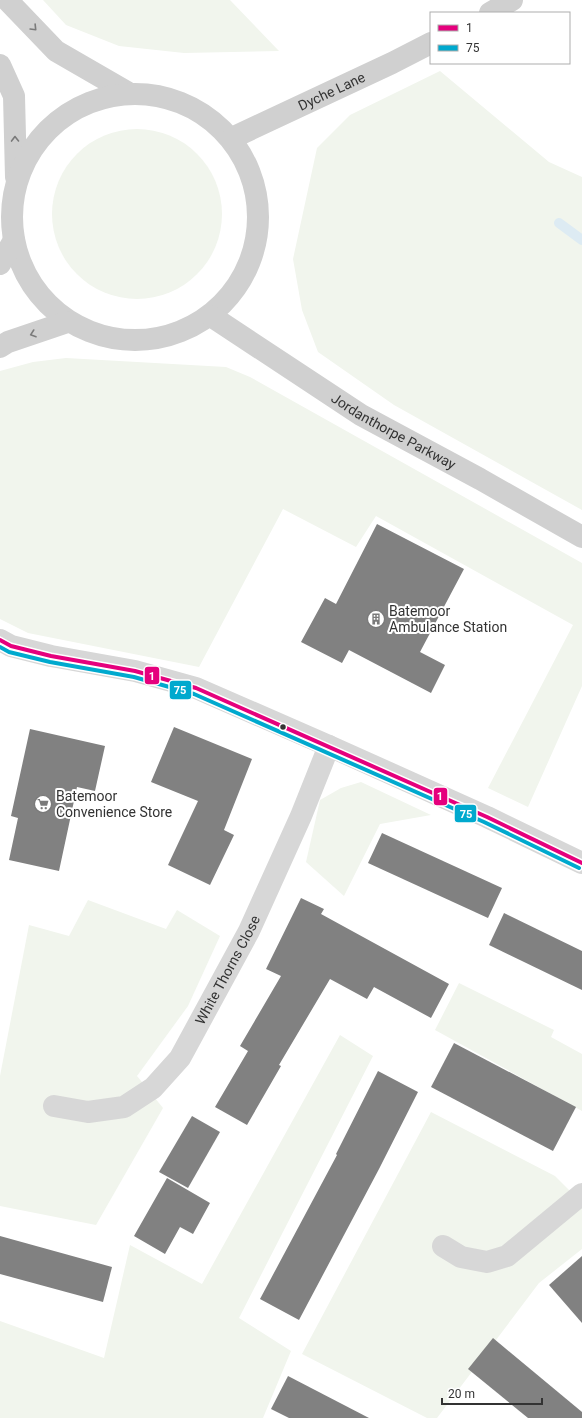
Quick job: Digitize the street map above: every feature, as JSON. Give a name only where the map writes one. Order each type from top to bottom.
[{"type":"main road","points":[[7,0],[56,51],[127,92]]},
{"type":"main road","points":[[492,12],[512,0]]},
{"type":"main road","name":"Dyche Lane","points":[[232,138],[430,44]]},
{"type":"main road","points":[[0,65],[14,96],[16,178],[10,220],[19,262],[39,297],[67,322],[107,339],[129,342],[172,336],[211,316],[246,274],[258,233],[253,177],[232,138],[190,105],[170,97],[127,92],[85,102],[37,140],[16,178]]},
{"type":"main road","points":[[0,264],[14,240]]},
{"type":"main road","name":"Jordanthorpe Parkway","points":[[211,316],[361,415],[480,479],[582,537]]},
{"type":"main road","points":[[0,347],[8,342],[67,322]]},
{"type":"street","points":[[0,640],[11,646],[51,656],[135,671],[196,688],[528,836],[582,863]]},
{"type":"street","name":"White Thorns Close","points":[[54,1106],[88,1112],[124,1108],[152,1088],[180,1058],[249,931],[301,816],[329,746]]},
{"type":"street","points":[[444,1246],[461,1257],[487,1262],[507,1256],[582,1194]]},
{"type":"shaded area","points":[[43,0],[230,0],[279,51],[184,53],[119,46],[66,25]]},
{"type":"shaded area","points":[[440,71],[549,162],[582,177],[582,510],[394,405],[318,352],[302,310],[293,259],[317,148],[350,115]]},
{"type":"shaded area","points":[[129,129],[145,129],[170,135],[191,148],[203,160],[216,181],[222,206],[222,222],[216,247],[203,268],[191,280],[170,293],[145,299],[129,299],[104,293],[83,280],[71,268],[58,247],[52,222],[52,206],[58,181],[71,160],[83,148],[104,135]]},
{"type":"shaded area","points":[[66,358],[226,367],[250,377],[582,563],[582,686],[528,807],[488,788],[573,625],[376,516],[356,547],[283,509],[199,667],[28,633],[0,619],[0,371],[33,362]]},
{"type":"shaded area","points":[[361,782],[431,815],[380,824],[344,896],[306,862],[320,800],[341,788]]},
{"type":"shaded area","points":[[88,900],[166,929],[177,910],[220,936],[188,1006],[137,1076],[163,1108],[96,1225],[0,1206],[0,1076],[29,925],[69,936]]},
{"type":"shaded area","points":[[459,983],[554,1030],[551,1037],[582,1054],[582,1111],[435,1030]]},
{"type":"shaded area","points":[[340,1035],[373,1056],[239,1318],[291,1351],[263,1418],[0,1418],[0,1321],[104,1358],[130,1245],[202,1284]]},
{"type":"shaded area","points":[[431,1112],[555,1176],[582,1203],[582,1249],[539,1283],[437,1418],[427,1418],[302,1354]]},
{"type":"building","name":"Batemoor Ambulance Station","points":[[377,524],[464,569],[420,652],[445,665],[431,693],[349,650],[342,663],[301,642],[325,598],[336,604]]},
{"type":"building","points":[[174,727],[252,759],[224,830],[234,835],[210,885],[168,865],[198,801],[151,782]]},
{"type":"building","name":"Batemoor Convenience Store","points":[[30,729],[105,746],[95,791],[77,787],[59,871],[9,860],[18,818],[11,816]]},
{"type":"building","points":[[382,833],[502,888],[488,918],[368,863]]},
{"type":"building","points":[[301,898],[324,909],[321,914],[449,984],[431,1018],[374,987],[367,999],[330,979],[279,1065],[281,1066],[247,1125],[215,1107],[248,1051],[240,1046],[281,976],[266,969]]},
{"type":"building","points":[[504,913],[582,951],[582,990],[489,945]]},
{"type":"building","points":[[454,1043],[576,1107],[553,1151],[431,1087]]},
{"type":"building","points":[[378,1071],[418,1092],[299,1320],[260,1299],[337,1155],[336,1154]]},
{"type":"building","points":[[192,1116],[220,1132],[188,1188],[159,1172]]},
{"type":"building","points":[[167,1178],[210,1203],[193,1234],[180,1227],[165,1254],[134,1236]]},
{"type":"building","points":[[0,1236],[112,1267],[103,1302],[0,1274]]},
{"type":"building","points":[[582,1256],[582,1323],[549,1285]]},
{"type":"building","points":[[493,1338],[582,1412],[582,1418],[528,1418],[468,1369]]},
{"type":"building","points":[[288,1376],[369,1418],[289,1418],[271,1409]]},
{"type":"waterway","points":[[559,223],[582,240]]},
{"type":"transit line","name":"1","points":[[0,640],[11,646],[51,656],[135,671],[196,688],[487,817],[582,863]]},
{"type":"transit line","name":"75","points":[[0,647],[9,652],[50,662],[134,677],[194,694],[484,822],[579,868]]},
{"type":"place","name":"Batemoor Ambulance Station","points":[[376,619]]},
{"type":"place","name":"Batemoor Convenience Store","points":[[43,804]]}]
